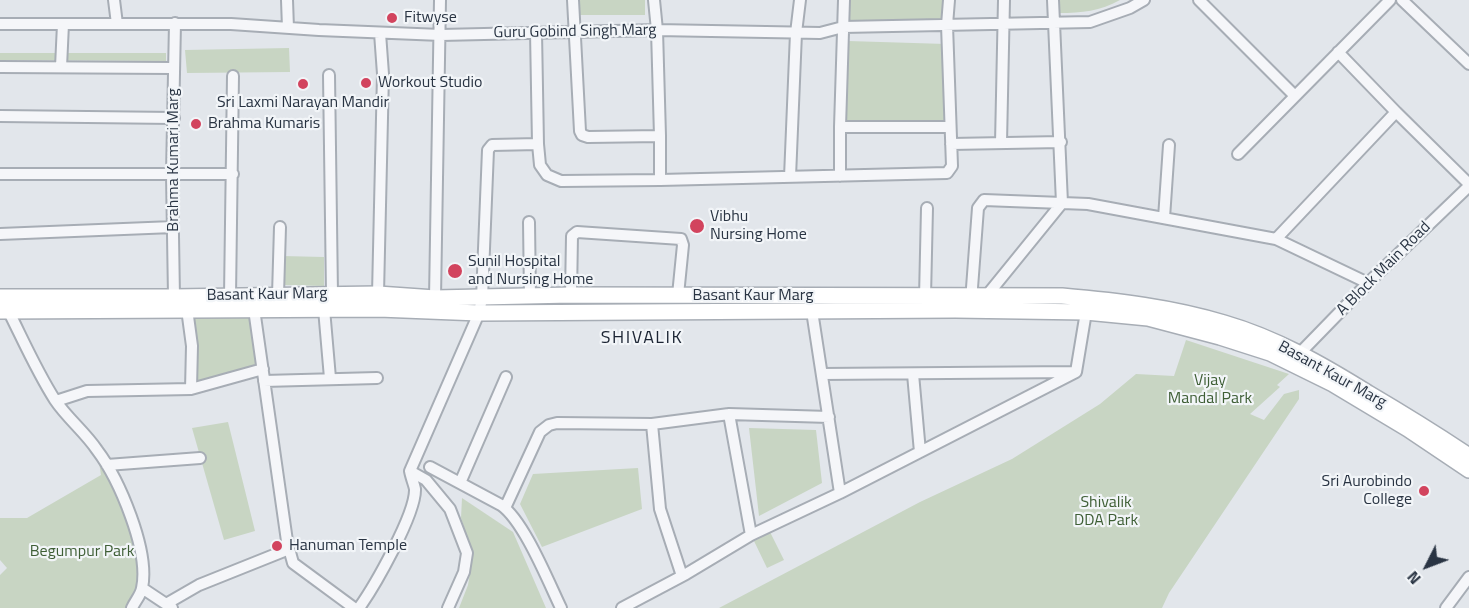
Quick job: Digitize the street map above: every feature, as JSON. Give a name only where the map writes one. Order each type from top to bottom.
[{"type":"main road","name":"Basant Kaur Marg","points":[[4,304],[174,297],[332,294],[435,298],[481,306],[531,297],[571,295],[925,297],[1148,318],[1270,353],[1342,390],[1408,429],[1469,470]]},
{"type":"main road","name":"Basant Kaur Marg","points":[[4,304],[187,309],[379,309],[481,306],[813,311],[976,303],[1062,296],[1137,303],[1184,312],[1227,324],[1300,353],[1466,451]]},
{"type":"street","points":[[114,0],[117,24]]},
{"type":"street","points":[[287,0],[288,28]]},
{"type":"street","points":[[435,298],[440,0]]},
{"type":"street","points":[[573,0],[581,133],[588,137],[660,136]]},
{"type":"street","points":[[654,0],[657,30],[660,180]]},
{"type":"street","points":[[790,177],[796,33],[800,0]]},
{"type":"street","points":[[840,176],[843,0]]},
{"type":"street","points":[[536,32],[538,144],[542,169],[553,179],[569,181],[660,180],[947,173],[952,166],[947,25],[949,0]]},
{"type":"street","points":[[1002,143],[1004,0]]},
{"type":"street","points":[[976,303],[1062,203],[1053,0]]},
{"type":"street","name":"Guru Gobind Singh Marg","points":[[0,24],[231,24],[441,35],[657,30],[820,33],[843,27],[1090,22],[1130,8],[1144,0]]},
{"type":"street","points":[[1199,0],[1295,96]]},
{"type":"street","points":[[1238,154],[1390,0]]},
{"type":"street","points":[[1402,0],[1467,60]]},
{"type":"street","name":"Brahma Kumari Marg","points":[[174,297],[172,174],[175,23]]},
{"type":"street","points":[[61,67],[63,24]]},
{"type":"street","points":[[378,294],[383,74],[380,33]]},
{"type":"street","points":[[1338,52],[1469,185]]},
{"type":"street","points":[[0,67],[173,68]]},
{"type":"street","points":[[329,75],[332,294]]},
{"type":"street","points":[[230,296],[233,76]]},
{"type":"street","points":[[1276,239],[1396,112]]},
{"type":"street","points":[[0,116],[174,118]]},
{"type":"street","points":[[840,127],[950,127]]},
{"type":"street","points":[[951,144],[1061,142]]},
{"type":"street","points":[[359,608],[382,571],[412,506],[415,489],[410,471],[481,306],[488,150],[492,145],[538,144]]},
{"type":"street","points":[[1164,218],[1169,145]]},
{"type":"street","points":[[0,174],[233,174]]},
{"type":"street","name":"A Block Main Road","points":[[1300,353],[1469,185]]},
{"type":"street","points":[[976,303],[978,208],[984,200],[1088,204],[1276,239],[1368,283]]},
{"type":"street","points":[[925,297],[927,208]]},
{"type":"street","points":[[529,222],[531,297]]},
{"type":"street","points":[[0,234],[173,227]]},
{"type":"street","points":[[278,295],[280,227]]},
{"type":"street","points":[[571,295],[572,236],[577,232],[681,239],[678,295]]},
{"type":"street","points":[[4,304],[56,400],[97,449],[128,508],[141,545],[142,588],[132,608]]},
{"type":"street","points":[[187,309],[192,346],[191,389]]},
{"type":"street","points":[[254,309],[289,549],[293,562],[354,608]]},
{"type":"street","points":[[324,309],[330,378]]},
{"type":"street","points":[[813,311],[840,493]]},
{"type":"street","points":[[1076,372],[1086,312]]},
{"type":"street","points":[[56,400],[87,391],[191,389],[263,369]]},
{"type":"street","points":[[822,374],[1076,372]]},
{"type":"street","points":[[622,608],[751,535],[840,493],[1076,372]]},
{"type":"street","points":[[913,374],[920,452]]},
{"type":"street","points":[[460,483],[506,377]]},
{"type":"street","points":[[264,381],[377,378]]},
{"type":"street","points":[[505,508],[540,432],[545,427],[557,423],[652,424],[729,414],[829,417]]},
{"type":"street","points":[[729,414],[751,535]]},
{"type":"street","points":[[652,424],[660,509],[682,576]]},
{"type":"street","points":[[107,465],[200,458]]},
{"type":"street","points":[[430,467],[505,508],[517,522],[538,559],[561,608]]},
{"type":"street","points":[[410,471],[426,480],[450,509],[467,553],[464,572],[448,608]]},
{"type":"street","points":[[142,588],[169,606],[199,585],[289,549]]},
{"type":"street","points":[[1446,608],[1469,577]]},
{"type":"green space","points":[[579,0],[645,0],[645,15],[580,15]]},
{"type":"green space","points":[[842,0],[946,0],[947,25],[843,27]]},
{"type":"green space","points":[[1060,0],[1120,0],[1091,11],[1059,13]]},
{"type":"green space","points":[[848,41],[946,44],[944,123],[846,120]]},
{"type":"green space","points":[[289,48],[290,72],[187,73],[185,50]]},
{"type":"green space","points":[[0,53],[166,53],[166,61],[0,60]]},
{"type":"green space","points":[[282,256],[324,257],[324,286],[282,285]]},
{"type":"green space","points":[[254,309],[263,369],[191,389],[193,310]]},
{"type":"green space","name":"Shivalik DDA Park","points":[[1186,340],[1289,374],[1277,385],[1280,387],[1250,414],[1264,420],[1284,394],[1299,390],[1299,399],[1169,593],[1162,608],[719,608],[920,502],[1012,459],[1100,404],[1136,374],[1174,376]]},
{"type":"green space","points":[[228,422],[255,531],[224,540],[192,428]]},
{"type":"green space","points":[[749,428],[816,430],[822,483],[759,516]]},
{"type":"green space","name":"Begumpur Park","points":[[97,449],[116,483],[143,570],[132,608],[0,608],[0,575],[7,568],[0,560],[0,518],[27,518],[101,475]]},
{"type":"green space","points":[[638,468],[642,509],[542,547],[520,504],[533,474]]},
{"type":"green space","points":[[462,498],[513,532],[546,608],[459,608],[468,585],[473,554],[461,518]]},
{"type":"green space","points":[[770,532],[784,560],[767,568],[754,541]]},
{"type":"place","name":"Fitwyse","points":[[392,18]]},
{"type":"place","name":"Workout Studio","points":[[366,83]]},
{"type":"place","name":"Sri Laxmi Narayan Mandir","points":[[303,84]]},
{"type":"place","name":"Brahma Kumaris","points":[[196,124]]},
{"type":"place","name":"Vibhu Nursing Home","points":[[697,226]]},
{"type":"place","name":"Sunil Hospital and Nursing Home","points":[[455,271]]},
{"type":"place","name":"Sri Aurobindo College","points":[[1424,491]]},
{"type":"place","name":"Hanuman Temple","points":[[277,546]]},
{"type":"district","name":"SHIVALIK","points":[[642,339]]},
{"type":"park label","name":"Vijay Mandal Park","points":[[1210,390]]}]
